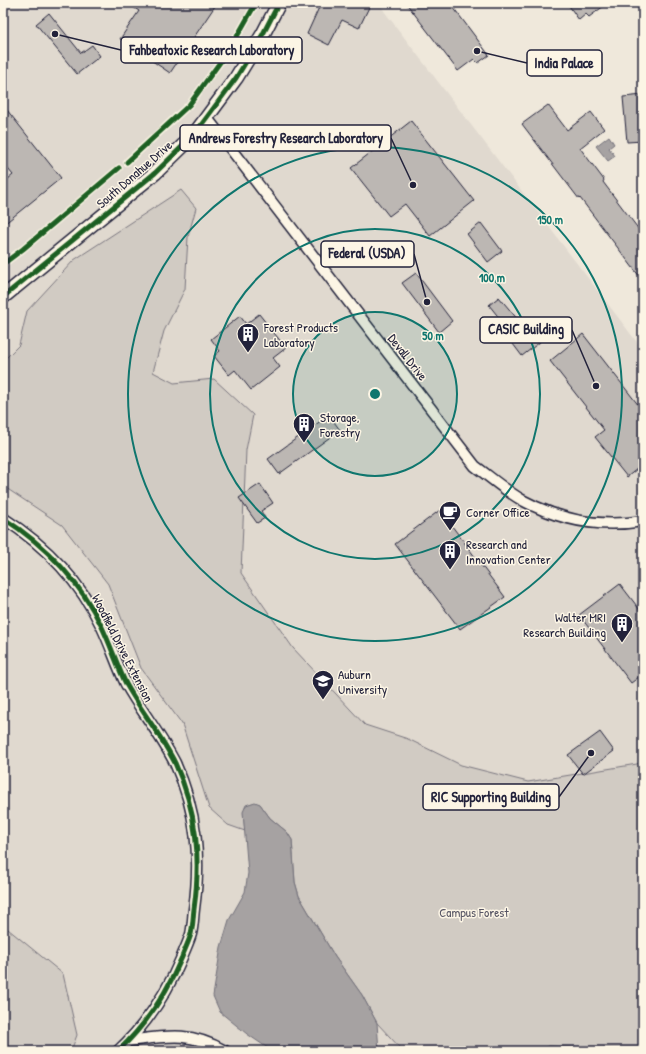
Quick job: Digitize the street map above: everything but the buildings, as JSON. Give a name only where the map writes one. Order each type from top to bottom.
[{"type":"street","name":"South Donahue Drive","points":[[3,297],[155,173],[193,136],[250,57],[279,3]]},
{"type":"street","name":"Devall Drive","points":[[207,118],[475,466],[521,500],[564,518],[600,523],[624,524],[643,521]]},
{"type":"street","name":"Woodfield Drive Extension","points":[[3,518],[42,546],[81,590],[102,626],[119,669],[134,698],[158,733],[175,764],[191,809],[198,849],[197,886],[191,934],[171,983],[142,1027],[118,1051]]},
{"type":"street","points":[[129,1041],[175,1035],[200,1039],[225,1051]]},
{"type":"shaded area","name":"Auburn University","points":[[3,3],[380,3],[384,11],[643,350],[643,1051],[3,1051]]},
{"type":"shaded area","points":[[609,136],[614,144],[609,148],[615,156],[608,161],[596,146]]},
{"type":"shaded area","points":[[255,802],[260,804],[270,818],[287,832],[292,840],[295,882],[299,896],[335,957],[362,995],[377,1023],[379,1051],[272,1051],[247,1034],[220,1012],[213,996],[221,947],[229,920],[245,892],[248,873],[243,812],[246,805]]},
{"type":"green space","name":"Campus Forest","points":[[181,190],[196,208],[188,237],[185,289],[164,331],[153,372],[174,383],[214,379],[253,415],[246,450],[241,573],[293,648],[365,725],[408,739],[461,765],[528,782],[637,764],[643,760],[643,1051],[549,1046],[540,1051],[403,1051],[377,1023],[362,995],[335,957],[299,896],[295,882],[292,840],[287,832],[270,818],[260,804],[253,803],[246,807],[244,811],[245,831],[228,825],[209,808],[182,724],[141,668],[108,584],[62,525],[3,486],[3,361],[19,345],[27,311],[74,260]]},
{"type":"green space","points":[[3,925],[63,974],[77,1035],[71,1051],[3,1051]]},
{"type":"green space","points":[[178,1039],[210,1051],[133,1051],[142,1041]]},
{"type":"cycle path","points":[[127,162],[189,105],[231,47],[256,3]]},
{"type":"cycle path","points":[[3,297],[155,173],[193,136],[236,78],[263,34],[279,3]]},
{"type":"cycle path","points":[[3,264],[119,168]]},
{"type":"cycle path","points":[[3,518],[47,552],[60,565],[83,594],[102,627],[126,684],[175,763],[193,817],[197,853],[197,871],[192,931],[182,957],[163,995],[147,1019],[118,1051]]},
{"type":"place","name":"Fahbeatoxic Research Laboratory","points":[[55,34]]},
{"type":"place","name":"India Palace","points":[[477,51]]},
{"type":"place","name":"Andrews Forestry Research Laboratory","points":[[413,185]]},
{"type":"place","name":"Federal (USDA)","points":[[427,302]]},
{"type":"place","name":"Forest Products Laboratory","points":[[248,354]]},
{"type":"place","name":"CASIC Building","points":[[596,386]]},
{"type":"place","name":"Storage, Forestry","points":[[304,444]]},
{"type":"place","name":"Corner Office","points":[[450,532]]},
{"type":"place","name":"Research and Innovation Center","points":[[450,570]]},
{"type":"place","name":"Walter MRI Research Building","points":[[622,644]]},
{"type":"place","name":"Auburn University","points":[[323,700]]},
{"type":"place","name":"RIC Supporting Building","points":[[591,753]]}]
